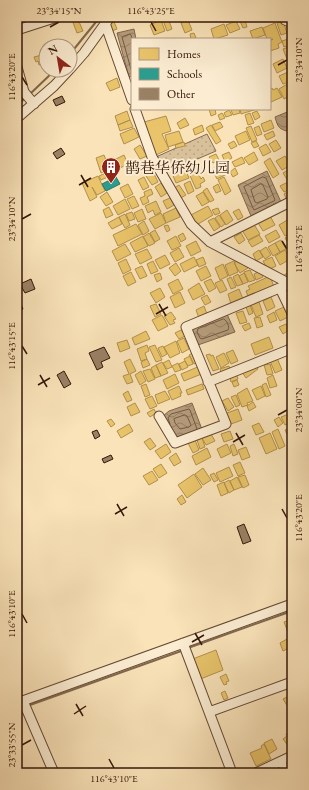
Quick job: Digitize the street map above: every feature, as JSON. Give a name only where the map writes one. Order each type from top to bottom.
[{"type":"street","points":[[17,30],[42,19],[57,17]]},
{"type":"street","points":[[283,17],[285,20],[292,23]]},
{"type":"street","points":[[78,59],[84,53],[106,19]]},
{"type":"street","points":[[106,19],[131,97]]},
{"type":"street","points":[[17,67],[24,92],[30,99]]},
{"type":"street","points":[[17,118],[30,99],[54,86],[61,78]]},
{"type":"street","points":[[135,110],[152,156],[192,224],[210,242],[291,285]]},
{"type":"street","points":[[210,242],[292,201]]},
{"type":"street","points":[[159,416],[174,443],[226,424],[186,327],[280,288],[291,285]]},
{"type":"street","points":[[280,288],[292,313]]},
{"type":"street","points":[[208,382],[292,348]]},
{"type":"street","points":[[54,773],[20,702],[185,647],[292,604]]},
{"type":"street","points":[[185,647],[232,773]]},
{"type":"street","points":[[209,712],[292,682]]},
{"type":"street","points":[[256,773],[292,756]]},
{"type":"street","points":[[282,761],[286,773]]},
{"type":"shaded area","points":[[207,134],[216,151],[167,172],[156,157]]},
{"type":"water","points":[[134,29],[136,38],[131,38],[131,76],[129,77],[117,33]]},
{"type":"water","points":[[292,110],[292,131],[290,132],[280,128],[275,117]]},
{"type":"water","points":[[267,171],[281,202],[251,216],[238,185]]},
{"type":"water","points":[[227,314],[235,332],[198,345],[191,328]]},
{"type":"water","points":[[192,403],[203,432],[175,440],[163,416],[169,411]]},
{"type":"building: Homes","points":[[24,17],[32,17],[33,20],[26,23]]},
{"type":"building: Homes","points":[[71,17],[77,17],[83,31],[77,33]]},
{"type":"building: Homes","points":[[112,17],[117,29],[109,32],[104,20]]},
{"type":"building: Homes","points":[[168,18],[172,29],[167,31],[163,20]]},
{"type":"building: Homes","points":[[161,20],[165,31],[154,35],[150,25]]},
{"type":"building: Homes","points":[[188,20],[192,30],[185,33],[181,23]]},
{"type":"building: Homes","points":[[245,20],[247,27],[243,28],[240,21]]},
{"type":"building: Homes","points":[[236,21],[240,29],[230,33],[226,25]]},
{"type":"building: Homes","points":[[283,21],[287,33],[281,35],[277,23]]},
{"type":"building: Homes","points":[[275,23],[282,42],[278,44],[279,48],[271,51],[271,40],[273,39],[267,38],[263,28]]},
{"type":"building: Homes","points":[[224,24],[228,35],[214,38],[211,29]]},
{"type":"building: Homes","points":[[292,25],[292,34],[289,35],[287,27]]},
{"type":"building: Homes","points":[[262,27],[265,35],[253,38],[250,31]]},
{"type":"building: Homes","points":[[194,33],[196,38],[191,38],[190,34]]},
{"type":"building: Homes","points":[[288,39],[290,45],[284,47],[282,41]]},
{"type":"building: Homes","points":[[289,47],[292,52],[292,56],[287,59],[283,49]]},
{"type":"building: Homes","points":[[38,56],[38,61],[36,62],[34,57]]},
{"type":"building: Homes","points":[[283,59],[287,68],[277,73],[273,64]]},
{"type":"building: Homes","points":[[288,72],[291,81],[283,84],[279,76]]},
{"type":"building: Homes","points":[[117,78],[120,87],[110,91],[106,83]]},
{"type":"building: Homes","points":[[289,83],[292,88],[292,95],[284,99],[279,89]]},
{"type":"building: Homes","points":[[271,88],[273,90],[277,88],[282,97],[271,102]]},
{"type":"building: Homes","points":[[18,89],[22,97],[17,99],[17,90]]},
{"type":"building: Homes","points":[[209,110],[215,110],[216,114],[211,116]]},
{"type":"building: Homes","points":[[229,110],[232,115],[226,117],[224,113]]},
{"type":"building: Homes","points":[[231,110],[239,110],[240,113],[233,115]]},
{"type":"building: Homes","points":[[240,110],[254,110],[241,114]]},
{"type":"building: Homes","points":[[127,111],[130,120],[118,125],[115,116]]},
{"type":"building: Homes","points":[[257,111],[260,117],[255,120],[252,113]]},
{"type":"building: Homes","points":[[222,113],[225,118],[220,120],[218,115]]},
{"type":"building: Homes","points":[[250,113],[254,123],[248,125],[245,115]]},
{"type":"building: Homes","points":[[166,116],[171,131],[162,134],[169,149],[156,155],[144,122]]},
{"type":"building: Homes","points":[[185,118],[189,125],[180,129],[177,123]]},
{"type":"building: Homes","points":[[130,120],[133,127],[120,131],[118,125]]},
{"type":"building: Homes","points":[[271,120],[274,128],[264,132],[261,124]]},
{"type":"building: Homes","points":[[220,122],[223,127],[215,131],[212,125]]},
{"type":"building: Homes","points":[[202,125],[204,131],[195,135],[193,129]]},
{"type":"building: Homes","points":[[211,125],[221,141],[216,144],[206,128]]},
{"type":"building: Homes","points":[[251,126],[257,140],[252,142],[246,128]]},
{"type":"building: Homes","points":[[259,126],[262,134],[257,136],[254,128]]},
{"type":"building: Homes","points":[[134,128],[139,137],[124,144],[120,134]]},
{"type":"building: Homes","points":[[179,131],[183,142],[168,147],[165,135]]},
{"type":"building: Homes","points":[[246,131],[250,140],[239,145],[235,136]]},
{"type":"building: Homes","points":[[273,131],[275,136],[267,140],[264,135]]},
{"type":"building: Homes","points":[[276,140],[281,148],[274,152],[269,144]]},
{"type":"building: Homes","points":[[234,141],[237,146],[231,149],[228,144]]},
{"type":"building: Homes","points":[[256,141],[259,146],[254,148],[251,143]]},
{"type":"building: Homes","points":[[184,142],[185,146],[176,148],[175,145]]},
{"type":"building: Homes","points":[[266,144],[271,152],[263,156],[259,148]]},
{"type":"building: Homes","points":[[140,145],[147,156],[140,159],[134,149]]},
{"type":"building: Homes","points":[[229,152],[232,158],[225,162],[222,155]]},
{"type":"building: Homes","points":[[254,152],[258,160],[249,165],[244,158]]},
{"type":"building: Homes","points":[[216,154],[219,160],[213,163],[209,157]]},
{"type":"building: Homes","points":[[104,155],[110,170],[101,173],[96,158]]},
{"type":"building: Homes","points":[[124,155],[128,164],[116,170],[112,161]]},
{"type":"building: Homes","points":[[285,156],[291,165],[282,170],[276,161]]},
{"type":"building: Homes","points":[[242,157],[245,163],[235,167],[232,162]]},
{"type":"building: Homes","points":[[270,158],[279,174],[273,178],[264,162]]},
{"type":"building: Homes","points":[[222,164],[227,174],[217,179],[212,169]]},
{"type":"building: Homes","points":[[194,165],[201,179],[203,177],[205,181],[200,184],[201,187],[196,189],[187,169]]},
{"type":"building: Homes","points":[[185,168],[189,178],[176,183],[172,173]]},
{"type":"building: Homes","points":[[235,168],[238,174],[233,177],[230,172]]},
{"type":"building: Homes","points":[[292,168],[292,179],[288,181],[283,173]]},
{"type":"building: Homes","points":[[108,172],[110,176],[101,180],[99,176]]},
{"type":"building: Homes","points":[[153,172],[158,182],[152,185],[146,176]]},
{"type":"building: Homes","points":[[98,176],[105,191],[97,195],[92,187],[97,197],[90,201],[82,183]]},
{"type":"building: Homes","points":[[144,177],[149,187],[143,190],[138,180]]},
{"type":"building: Homes","points":[[224,177],[231,191],[225,195],[218,180]]},
{"type":"building: Homes","points":[[292,180],[292,188],[284,192],[280,186]]},
{"type":"building: Homes","points":[[190,181],[194,191],[188,194],[184,184]]},
{"type":"building: Homes","points":[[161,183],[167,193],[161,197],[155,187]]},
{"type":"building: Homes","points":[[128,184],[133,194],[125,198],[120,188]]},
{"type":"building: Homes","points":[[218,184],[221,191],[216,193],[213,187]]},
{"type":"building: Homes","points":[[179,185],[186,195],[179,199],[173,189]]},
{"type":"building: Homes","points":[[207,188],[214,200],[210,202],[203,191]]},
{"type":"building: Homes","points":[[151,189],[153,194],[147,197],[149,202],[143,205],[140,198],[145,196],[144,192]]},
{"type":"building: Homes","points":[[292,189],[292,197],[287,200],[284,194]]},
{"type":"building: Homes","points":[[107,192],[113,202],[106,206],[100,197]]},
{"type":"building: Homes","points":[[203,192],[209,202],[202,206],[196,196]]},
{"type":"building: Homes","points":[[134,196],[139,206],[132,209],[127,199]]},
{"type":"building: Homes","points":[[170,198],[174,205],[167,209],[163,201]]},
{"type":"building: Homes","points":[[125,199],[130,209],[118,215],[113,206]]},
{"type":"building: Homes","points":[[156,201],[161,212],[155,215],[153,210],[148,213],[145,206]]},
{"type":"building: Homes","points":[[208,206],[213,215],[195,226],[189,216]]},
{"type":"building: Homes","points":[[109,207],[113,215],[106,218],[103,210]]},
{"type":"building: Homes","points":[[176,208],[180,217],[166,223],[163,214]]},
{"type":"building: Homes","points":[[218,208],[220,213],[215,215],[212,210]]},
{"type":"building: Homes","points":[[142,209],[146,219],[138,222],[134,213]]},
{"type":"building: Homes","points":[[239,209],[243,217],[238,220],[233,212]]},
{"type":"building: Homes","points":[[227,210],[233,220],[226,225],[220,215]]},
{"type":"building: Homes","points":[[132,212],[135,219],[129,221],[126,214]]},
{"type":"building: Homes","points":[[161,213],[166,223],[155,229],[149,219]]},
{"type":"building: Homes","points":[[125,214],[130,225],[125,228],[119,217]]},
{"type":"building: Homes","points":[[269,214],[275,225],[263,231],[257,221]]},
{"type":"building: Homes","points":[[219,215],[225,224],[221,227],[215,218]]},
{"type":"building: Homes","points":[[119,217],[122,224],[112,229],[108,223]]},
{"type":"building: Homes","points":[[214,218],[220,227],[214,231],[208,221]]},
{"type":"building: Homes","points":[[250,218],[260,234],[248,240],[239,225]]},
{"type":"building: Homes","points":[[289,219],[292,224],[292,233],[285,236],[279,225]]},
{"type":"building: Homes","points":[[144,221],[149,231],[143,235],[138,225]]},
{"type":"building: Homes","points":[[136,224],[142,234],[118,246],[113,235]]},
{"type":"building: Homes","points":[[168,225],[170,230],[167,232],[164,226]]},
{"type":"building: Homes","points":[[155,230],[160,239],[155,242],[150,233]]},
{"type":"building: Homes","points":[[276,230],[280,237],[269,243],[265,236]]},
{"type":"building: Homes","points":[[149,233],[155,243],[149,246],[143,237]]},
{"type":"building: Homes","points":[[183,233],[186,239],[181,242],[178,236]]},
{"type":"building: Homes","points":[[241,233],[245,240],[239,244],[234,237]]},
{"type":"building: Homes","points":[[292,234],[292,243],[289,245],[285,238]]},
{"type":"building: Homes","points":[[259,235],[263,241],[252,247],[248,241]]},
{"type":"building: Homes","points":[[143,236],[148,246],[135,252],[130,243]]},
{"type":"building: Homes","points":[[176,236],[181,246],[172,250],[167,241]]},
{"type":"building: Homes","points":[[281,240],[286,249],[280,252],[275,243]]},
{"type":"building: Homes","points":[[196,241],[201,251],[191,256],[186,246]]},
{"type":"building: Homes","points":[[275,243],[280,252],[273,256],[268,247]]},
{"type":"building: Homes","points":[[125,244],[131,254],[117,261],[112,251]]},
{"type":"building: Homes","points":[[266,247],[271,255],[265,259],[260,251]]},
{"type":"building: Homes","points":[[179,248],[184,257],[175,262],[170,253]]},
{"type":"building: Homes","points":[[147,249],[152,258],[140,264],[135,254]]},
{"type":"building: Homes","points":[[259,250],[263,257],[256,261],[253,254]]},
{"type":"building: Homes","points":[[285,250],[290,259],[280,265],[275,256]]},
{"type":"building: Homes","points":[[165,255],[170,264],[160,269],[155,260]]},
{"type":"building: Homes","points":[[194,257],[198,265],[184,272],[180,264]]},
{"type":"building: Homes","points":[[203,257],[206,264],[199,267],[196,260]]},
{"type":"building: Homes","points":[[272,257],[276,266],[268,270],[263,261]]},
{"type":"building: Homes","points":[[242,258],[248,268],[240,273],[234,263]]},
{"type":"building: Homes","points":[[126,259],[131,270],[123,274],[118,263]]},
{"type":"building: Homes","points":[[153,261],[158,271],[151,274],[147,264]]},
{"type":"building: Homes","points":[[234,261],[238,272],[229,276],[225,265]]},
{"type":"building: Homes","points":[[176,263],[181,271],[175,276],[169,268]]},
{"type":"building: Homes","points":[[223,264],[228,276],[220,280],[215,268]]},
{"type":"building: Homes","points":[[142,266],[147,276],[140,279],[135,269]]},
{"type":"building: Homes","points":[[206,266],[211,276],[201,281],[196,271]]},
{"type":"building: Homes","points":[[250,270],[255,280],[249,282],[244,272]]},
{"type":"building: Homes","points":[[260,271],[263,277],[256,280],[254,274]]},
{"type":"building: Homes","points":[[290,271],[292,274],[292,283],[283,276]]},
{"type":"building: Homes","points":[[131,272],[136,282],[128,286],[123,276]]},
{"type":"building: Homes","points":[[160,273],[162,279],[157,282],[154,275]]},
{"type":"building: Homes","points":[[244,273],[248,282],[243,284],[239,276]]},
{"type":"building: Homes","points":[[238,274],[243,284],[237,286],[233,277]]},
{"type":"building: Homes","points":[[270,276],[274,287],[249,299],[246,291],[250,289],[248,286]]},
{"type":"building: Homes","points":[[231,277],[236,287],[231,289],[227,279]]},
{"type":"building: Homes","points":[[178,279],[183,289],[173,294],[168,284]]},
{"type":"building: Homes","points":[[211,279],[216,288],[209,292],[204,282]]},
{"type":"building: Homes","points":[[222,280],[227,290],[220,293],[215,283]]},
{"type":"building: Homes","points":[[199,283],[205,294],[193,300],[188,290]]},
{"type":"building: Homes","points":[[160,288],[165,297],[156,303],[150,293]]},
{"type":"building: Homes","points":[[239,289],[243,299],[231,304],[228,294]]},
{"type":"building: Homes","points":[[180,292],[185,303],[175,308],[170,297]]},
{"type":"building: Homes","points":[[207,295],[211,302],[205,305],[201,298]]},
{"type":"building: Homes","points":[[271,297],[275,307],[267,311],[263,301]]},
{"type":"building: Homes","points":[[259,302],[263,314],[256,317],[251,305]]},
{"type":"building: Homes","points":[[156,304],[161,314],[155,317],[150,306]]},
{"type":"building: Homes","points":[[250,305],[253,313],[249,315],[246,307]]},
{"type":"building: Homes","points":[[204,306],[207,314],[199,318],[196,310]]},
{"type":"building: Homes","points":[[284,307],[288,317],[280,321],[275,311]]},
{"type":"building: Homes","points":[[243,311],[247,322],[240,324],[236,313]]},
{"type":"building: Homes","points":[[171,312],[176,319],[173,320],[175,323],[170,325],[164,316]]},
{"type":"building: Homes","points":[[274,312],[277,320],[270,323],[267,316]]},
{"type":"building: Homes","points":[[162,315],[168,326],[158,331],[152,320]]},
{"type":"building: Homes","points":[[260,317],[263,326],[257,328],[254,318]]},
{"type":"building: Homes","points":[[249,323],[251,328],[245,331],[242,326]]},
{"type":"building: Homes","points":[[286,324],[289,330],[283,334],[279,327]]},
{"type":"building: Homes","points":[[292,324],[292,337],[288,326]]},
{"type":"building: Homes","points":[[181,330],[185,336],[179,339],[175,333]]},
{"type":"building: Homes","points":[[146,331],[150,339],[135,345],[132,338]]},
{"type":"building: Homes","points":[[269,337],[273,348],[255,355],[251,344]]},
{"type":"building: Homes","points":[[184,338],[189,349],[182,353],[177,341]]},
{"type":"building: Homes","points":[[127,340],[130,348],[120,352],[117,343]]},
{"type":"building: Homes","points":[[176,341],[180,353],[170,358],[164,347]]},
{"type":"building: Homes","points":[[147,345],[149,351],[145,353],[147,359],[141,361],[137,349]]},
{"type":"building: Homes","points":[[155,345],[162,360],[156,362],[149,347]]},
{"type":"building: Homes","points":[[163,346],[167,354],[162,357],[158,348]]},
{"type":"building: Homes","points":[[233,350],[238,361],[231,364],[226,353]]},
{"type":"building: Homes","points":[[292,351],[292,366],[286,352]]},
{"type":"building: Homes","points":[[194,352],[199,362],[194,364],[189,355]]},
{"type":"building: Homes","points":[[224,353],[229,363],[221,368],[216,357]]},
{"type":"building: Homes","points":[[210,354],[211,356],[213,355],[219,369],[213,371],[206,355]]},
{"type":"building: Homes","points":[[190,356],[193,364],[188,366],[184,359]]},
{"type":"building: Homes","points":[[277,358],[282,370],[275,373],[270,361]]},
{"type":"building: Homes","points":[[130,359],[136,371],[130,374],[133,382],[127,384],[123,376],[129,374],[124,362]]},
{"type":"building: Homes","points":[[147,359],[150,365],[143,368],[141,362]]},
{"type":"building: Homes","points":[[169,360],[172,367],[167,369],[163,363]]},
{"type":"building: Homes","points":[[185,361],[188,367],[182,370],[179,364]]},
{"type":"building: Homes","points":[[162,362],[168,373],[161,376],[156,365]]},
{"type":"building: Homes","points":[[178,363],[181,370],[175,372],[172,366]]},
{"type":"building: Homes","points":[[255,364],[258,369],[246,378],[242,372]]},
{"type":"building: Homes","points":[[270,364],[273,374],[267,375],[264,365]]},
{"type":"building: Homes","points":[[156,365],[161,376],[155,378],[151,368]]},
{"type":"building: Homes","points":[[200,366],[204,373],[184,381],[181,374]]},
{"type":"building: Homes","points":[[229,366],[231,372],[222,375],[220,369]]},
{"type":"building: Homes","points":[[150,369],[155,379],[148,382],[143,371]]},
{"type":"building: Homes","points":[[141,371],[146,381],[140,385],[135,375]]},
{"type":"building: Homes","points":[[236,373],[238,379],[231,382],[229,375]]},
{"type":"building: Homes","points":[[175,374],[179,383],[167,389],[163,380]]},
{"type":"building: Homes","points":[[273,375],[277,386],[270,388],[267,378]]},
{"type":"building: Homes","points":[[237,380],[239,385],[234,387],[232,382]]},
{"type":"building: Homes","points":[[266,383],[271,395],[266,397],[262,385]]},
{"type":"building: Homes","points":[[146,384],[150,395],[145,397],[141,386]]},
{"type":"building: Homes","points":[[202,384],[204,389],[188,395],[186,390]]},
{"type":"building: Homes","points":[[179,386],[182,393],[180,393],[181,396],[172,400],[168,391]]},
{"type":"building: Homes","points":[[261,386],[265,396],[257,400],[252,390]]},
{"type":"building: Homes","points":[[247,388],[253,401],[242,407],[237,394]]},
{"type":"building: Homes","points":[[128,391],[132,400],[127,402],[123,394]]},
{"type":"building: Homes","points":[[165,391],[170,399],[158,404],[155,395]]},
{"type":"building: Homes","points":[[236,395],[240,405],[236,407],[231,397]]},
{"type":"building: Homes","points":[[152,396],[157,406],[150,409],[145,399]]},
{"type":"building: Homes","points":[[228,398],[234,407],[228,411],[222,401]]},
{"type":"building: Homes","points":[[253,402],[256,407],[249,411],[247,406]]},
{"type":"building: Homes","points":[[135,403],[140,412],[131,416],[127,407]]},
{"type":"building: Homes","points":[[154,409],[156,413],[150,417],[147,413]]},
{"type":"building: Homes","points":[[238,409],[242,420],[231,424],[227,413]]},
{"type":"building: Homes","points":[[292,413],[292,422],[285,425],[281,417]]},
{"type":"building: Homes","points":[[279,417],[283,423],[278,427],[274,420]]},
{"type":"building: Homes","points":[[111,419],[115,424],[111,427],[107,421]]},
{"type":"building: Homes","points":[[259,423],[264,432],[256,435],[252,426]]},
{"type":"building: Homes","points":[[129,424],[133,431],[121,438],[117,431]]},
{"type":"building: Homes","points":[[292,427],[292,438],[289,439],[285,430]]},
{"type":"building: Homes","points":[[278,429],[285,446],[279,449],[272,432]]},
{"type":"building: Homes","points":[[230,431],[233,439],[224,442],[221,434]]},
{"type":"building: Homes","points":[[270,433],[277,449],[266,454],[259,438]]},
{"type":"building: Homes","points":[[211,434],[215,441],[206,445],[202,438]]},
{"type":"building: Homes","points":[[150,438],[156,446],[150,450],[144,442]]},
{"type":"building: Homes","points":[[202,438],[205,447],[200,449],[197,440]]},
{"type":"building: Homes","points":[[195,440],[199,450],[193,453],[188,443]]},
{"type":"building: Homes","points":[[166,444],[171,452],[161,459],[155,451]]},
{"type":"building: Homes","points":[[227,444],[231,453],[221,458],[217,449]]},
{"type":"building: Homes","points":[[234,444],[238,454],[233,456],[230,446]]},
{"type":"building: Homes","points":[[246,447],[250,457],[242,460],[238,450]]},
{"type":"building: Homes","points":[[207,448],[211,457],[196,465],[192,456]]},
{"type":"building: Homes","points":[[176,453],[181,462],[174,466],[169,458]]},
{"type":"building: Homes","points":[[240,462],[245,473],[238,476],[233,465]]},
{"type":"building: Homes","points":[[161,464],[167,473],[159,478],[153,469]]},
{"type":"building: Homes","points":[[229,467],[233,476],[220,482],[216,473]]},
{"type":"building: Homes","points":[[203,468],[211,480],[203,485],[195,474]]},
{"type":"building: Homes","points":[[152,471],[158,480],[149,485],[143,476]]},
{"type":"building: Homes","points":[[214,473],[218,480],[214,482],[210,475]]},
{"type":"building: Homes","points":[[194,474],[202,487],[187,498],[178,485]]},
{"type":"building: Homes","points":[[245,475],[249,485],[243,488],[238,477]]},
{"type":"building: Homes","points":[[237,477],[242,487],[234,490],[230,481]]},
{"type":"building: Homes","points":[[229,480],[234,490],[229,493],[224,483]]},
{"type":"building: Homes","points":[[224,482],[228,493],[221,496],[217,485]]},
{"type":"building: Homes","points":[[182,495],[186,502],[181,505],[177,499]]},
{"type":"building: Homes","points":[[292,619],[292,625],[286,627],[284,622]]},
{"type":"building: Homes","points":[[292,625],[292,632],[288,633],[286,627]]},
{"type":"building: Homes","points":[[287,639],[291,647],[283,651],[280,643]]},
{"type":"building: Homes","points":[[216,650],[223,670],[198,680],[190,660]]},
{"type":"building: Homes","points":[[226,674],[229,681],[224,685],[220,677]]},
{"type":"building: Homes","points":[[225,691],[228,698],[224,700],[221,693]]},
{"type":"building: Homes","points":[[289,696],[292,700],[292,712],[283,699]]},
{"type":"building: Homes","points":[[292,731],[292,749],[283,739],[287,736],[286,734]]},
{"type":"building: Homes","points":[[272,739],[277,749],[269,754],[264,743]]},
{"type":"building: Homes","points":[[264,744],[271,759],[256,766],[250,753],[262,748],[261,746]]},
{"type":"building: Homes","points":[[280,765],[283,773],[272,773],[270,769]]},
{"type":"building: Schools","name":"鹊巷华侨幼儿园","points":[[116,177],[120,184],[106,191],[102,184]]},
{"type":"building: Other","points":[[62,96],[65,102],[56,106],[53,100]]},
{"type":"building: Other","points":[[61,148],[65,154],[57,159],[53,153]]},
{"type":"building: Other","points":[[31,279],[35,289],[25,293],[20,284]]},
{"type":"building: Other","points":[[20,302],[23,309],[17,312],[17,303]]},
{"type":"building: Other","points":[[104,347],[110,358],[101,362],[103,367],[97,370],[89,353]]},
{"type":"building: Other","points":[[64,371],[71,384],[64,388],[57,375]]},
{"type":"building: Other","points":[[97,430],[100,436],[95,439],[92,432]]},
{"type":"building: Other","points":[[111,455],[113,459],[104,463],[102,459]]},
{"type":"building: Other","points":[[244,524],[251,541],[243,544],[237,527]]},
{"type":"waterway","points":[[78,44],[100,17]]},
{"type":"waterway","points":[[30,94],[47,78]]},
{"type":"waterway","points":[[17,106],[25,98]]},
{"type":"waterway","points":[[188,648],[292,611]]},
{"type":"waterway","points":[[30,705],[184,650]]},
{"type":"place","name":"鹊巷华侨幼儿园","points":[[111,184]]}]
